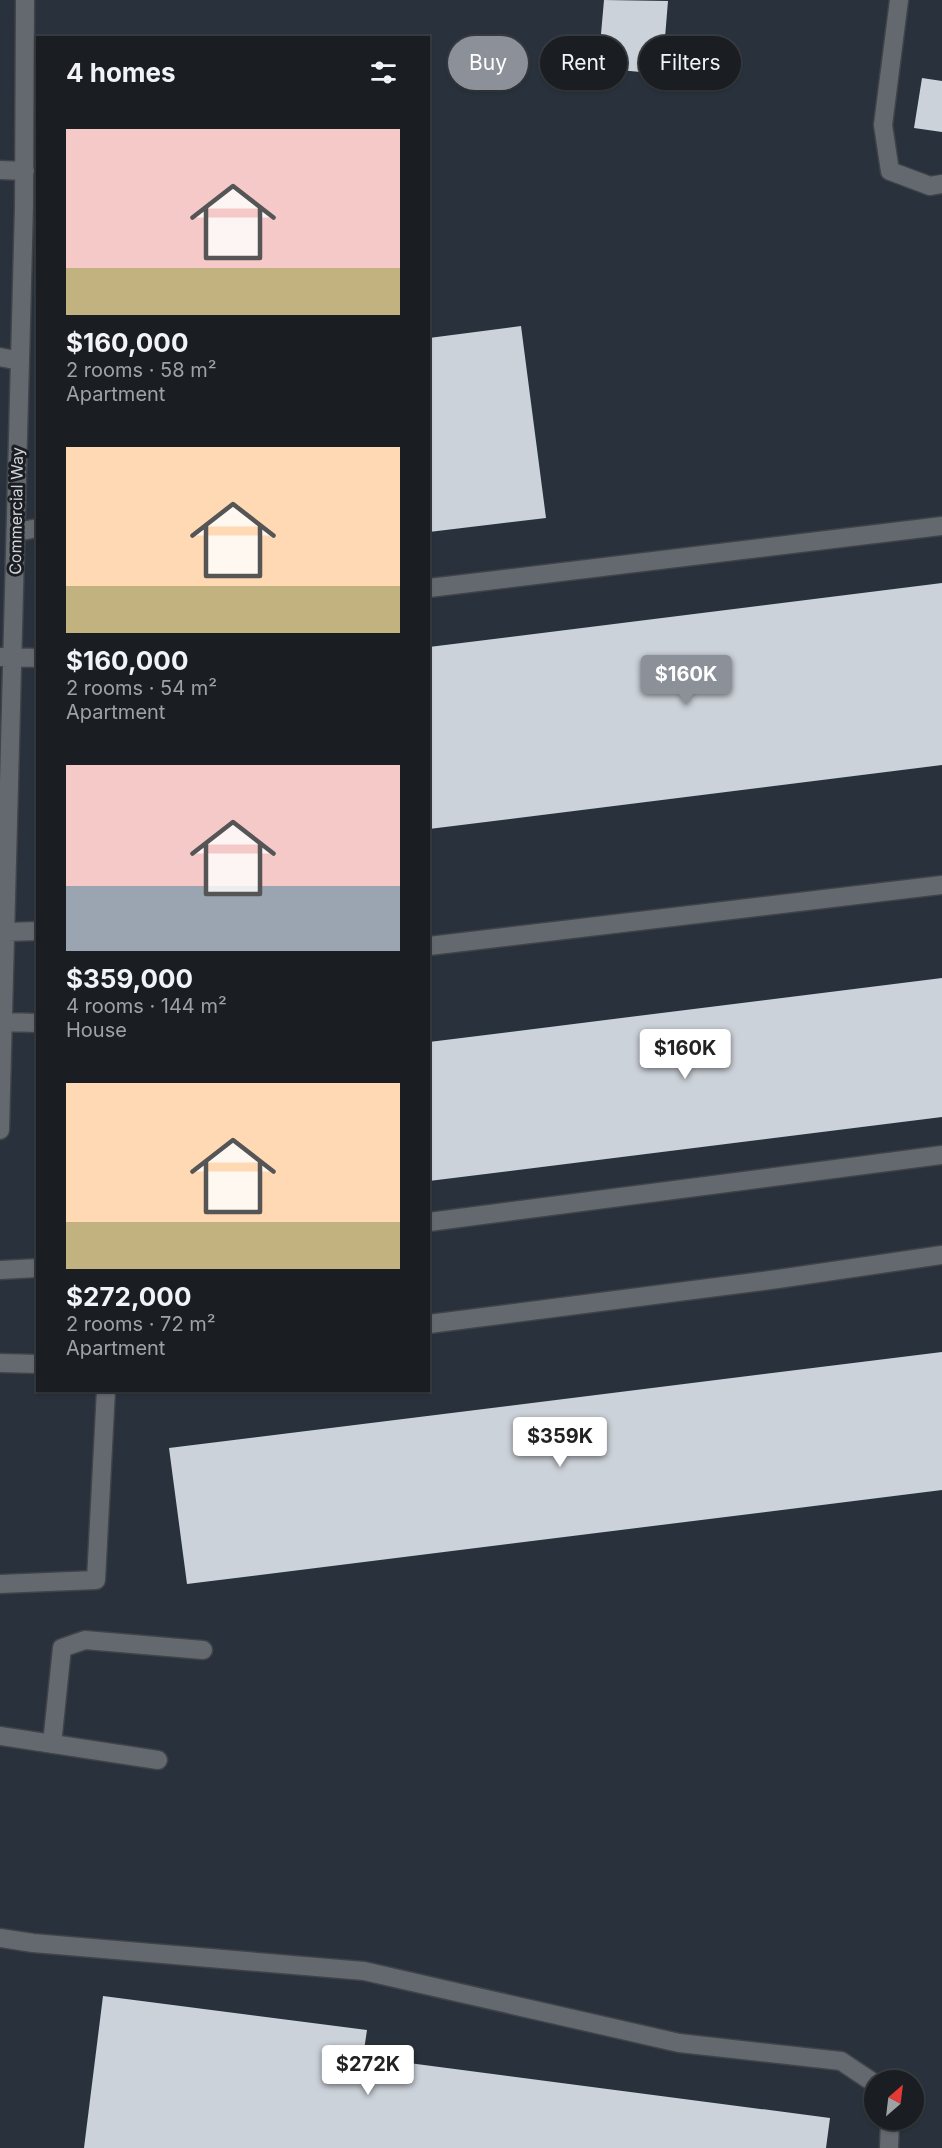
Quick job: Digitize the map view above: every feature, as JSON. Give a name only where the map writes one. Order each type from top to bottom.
[{"type":"street","name":"Commercial Way","points":[[0,1130],[2,966],[6,932],[7,657],[16,532],[9,461],[20,361],[31,206],[25,171],[25,0]]},
{"type":"street","points":[[898,0],[884,125],[890,171],[930,186],[942,184]]},
{"type":"street","points":[[0,170],[25,171]]},
{"type":"street","points":[[0,357],[20,361]]},
{"type":"street","points":[[430,588],[942,526]]},
{"type":"street","points":[[16,532],[36,528]]},
{"type":"street","points":[[7,657],[36,658]]},
{"type":"street","points":[[430,946],[942,885]]},
{"type":"street","points":[[6,932],[36,931]]},
{"type":"street","points":[[3,1022],[36,1023]]},
{"type":"street","points":[[430,1222],[942,1155]]},
{"type":"street","points":[[430,1324],[778,1279],[942,1255]]},
{"type":"street","points":[[0,1270],[36,1268]]},
{"type":"street","points":[[0,1363],[36,1364]]},
{"type":"street","points":[[0,1584],[96,1580],[106,1392]]},
{"type":"street","points":[[52,1744],[62,1648],[85,1640],[203,1650]]},
{"type":"street","points":[[0,1736],[158,1760]]},
{"type":"street","points":[[0,1938],[33,1943],[364,1971],[679,2043],[841,2061],[864,2076]]},
{"type":"street","points":[[889,2148],[890,2130]]},
{"type":"shaded area","points":[[0,0],[942,0],[942,2148],[0,2148]]},
{"type":"building","points":[[604,0],[668,1],[665,36],[639,36],[639,72],[627,71],[627,36],[601,36]]},
{"type":"building","points":[[922,78],[942,81],[942,132],[914,128]]},
{"type":"building","points":[[521,326],[546,518],[430,532],[430,338]]},
{"type":"building","points":[[942,583],[942,765],[430,829],[430,647]]},
{"type":"building","points":[[942,978],[942,1117],[430,1181],[430,1042]]},
{"type":"building","points":[[942,1352],[942,1490],[187,1584],[169,1448]]},
{"type":"building","points":[[103,1996],[367,2030],[363,2057],[830,2118],[826,2148],[84,2148]]}]
